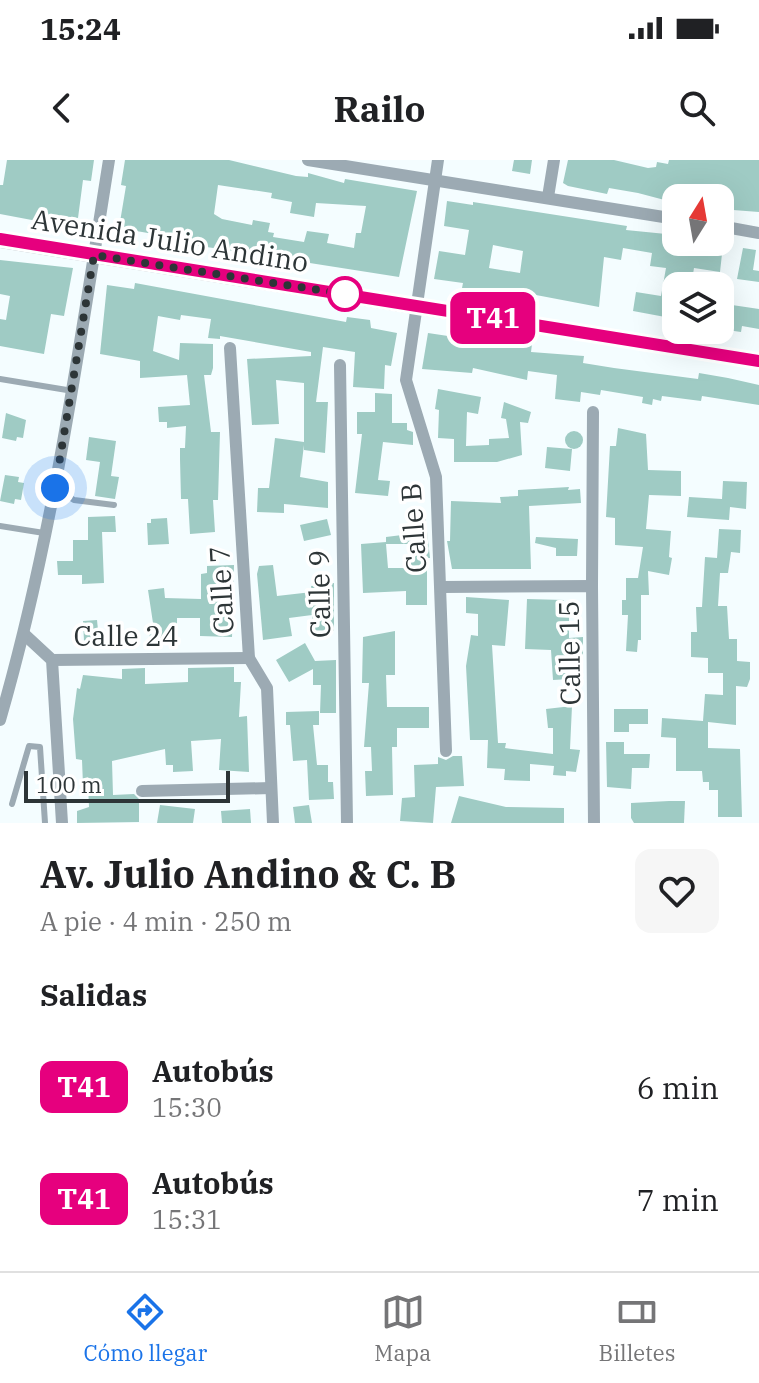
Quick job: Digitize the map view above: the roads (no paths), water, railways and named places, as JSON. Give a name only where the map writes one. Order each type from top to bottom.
[{"type":"street","points":[[0,720],[25,635],[47,534],[109,160]]},
{"type":"street","points":[[308,160],[662,217]]},
{"type":"street","name":"Calle B","points":[[438,160],[406,380],[436,477],[446,751]]},
{"type":"street","points":[[548,197],[554,160]]},
{"type":"street","points":[[734,229],[759,233]]},
{"type":"street","name":"Avenida Julio Andino","points":[[0,240],[759,361]]},
{"type":"street","name":"Calle 7","points":[[230,348],[249,658],[267,688],[273,823]]},
{"type":"street","name":"Calle 9","points":[[340,365],[347,823]]},
{"type":"street","points":[[592,586],[593,412]]},
{"type":"street","name":"Calle 15","points":[[442,587],[592,586],[594,823]]},
{"type":"street","points":[[25,635],[52,660],[62,823]]},
{"type":"street","name":"Calle 24","points":[[52,660],[249,658]]},
{"type":"street","points":[[142,791],[271,788]]},
{"type":"lane","points":[[0,379],[73,391]]},
{"type":"lane","points":[[55,488],[74,500],[114,505]]},
{"type":"lane","points":[[0,526],[47,534]]},
{"type":"lane","points":[[12,804],[29,746],[40,747],[45,823]]}]
